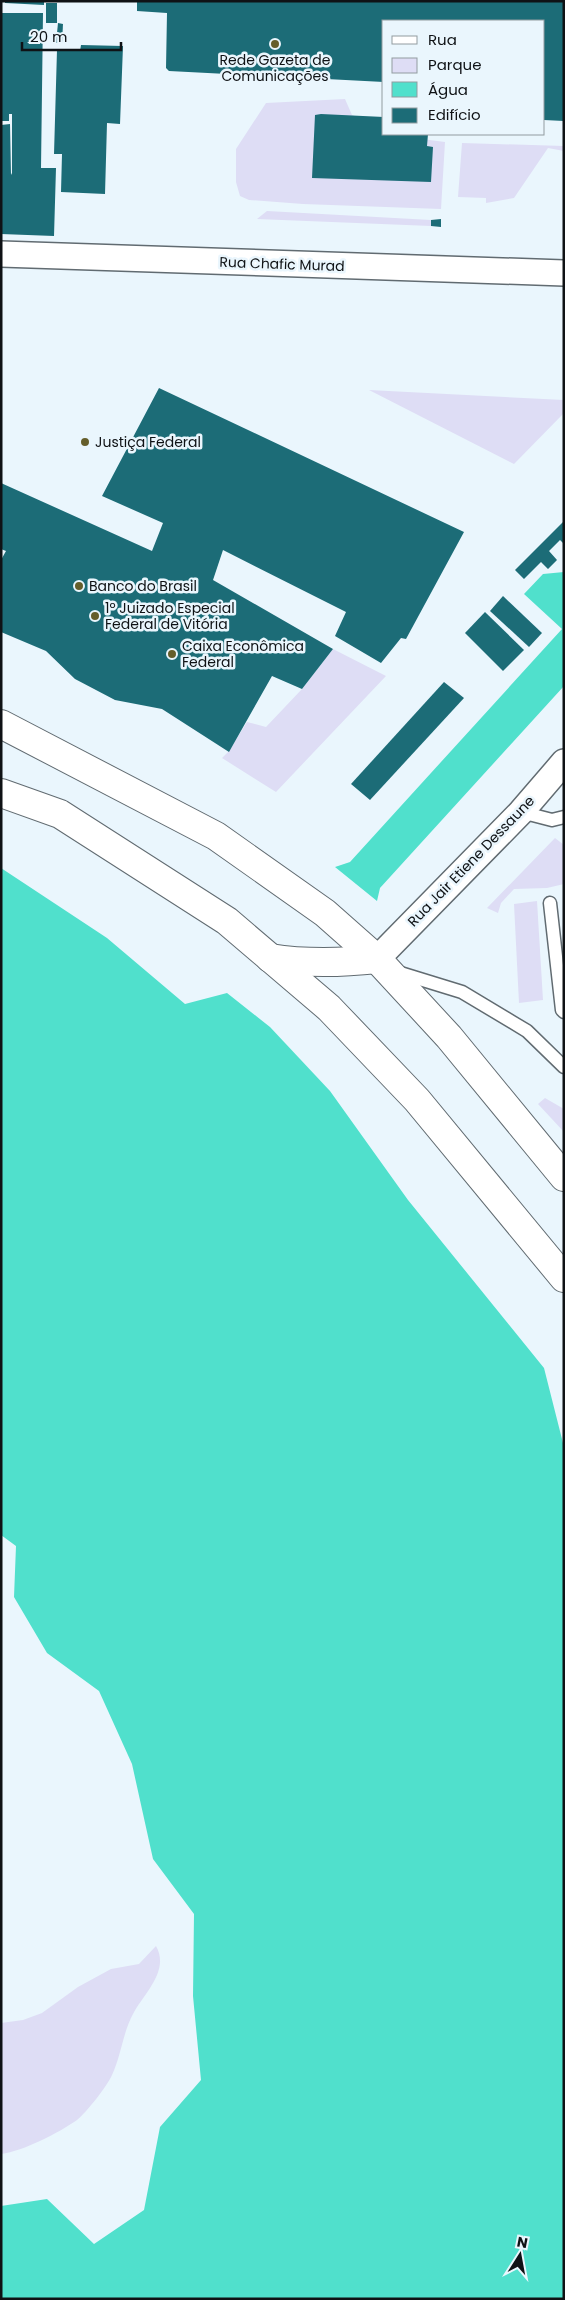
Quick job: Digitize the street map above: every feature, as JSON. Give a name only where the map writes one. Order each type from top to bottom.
[{"type":"main road","points":[[1,724],[216,836],[325,913],[381,964],[449,1037],[564,1177]]},
{"type":"main road","points":[[1,793],[60,814],[227,921],[329,1008],[417,1100],[564,1278]]},
{"type":"main road","points":[[270,958],[300,963],[381,964]]},
{"type":"street","name":"Rua Chafic Murad","points":[[1,254],[564,273]]},
{"type":"street","name":"Rua Jair Etiene Dessaune","points":[[381,964],[521,812],[564,762]]},
{"type":"lane","points":[[521,812],[552,820],[564,817]]},
{"type":"lane","points":[[550,903],[564,1012]]},
{"type":"lane","points":[[381,964],[462,992],[527,1030],[564,1066]]},
{"type":"green space","points":[[345,99],[352,115],[382,126],[382,135],[399,135],[445,142],[441,209],[303,204],[249,200],[240,196],[236,182],[236,149],[266,103]]},
{"type":"green space","points":[[462,143],[564,146],[564,151],[548,148],[514,198],[486,203],[486,198],[458,197]]},
{"type":"green space","points":[[267,211],[431,220],[431,226],[257,219]]},
{"type":"green space","points":[[369,390],[564,400],[564,413],[514,464]]},
{"type":"green space","points":[[333,649],[386,676],[276,792],[222,758],[229,751],[247,722],[266,727],[302,689]]},
{"type":"green space","points":[[555,838],[564,845],[564,884],[547,888],[514,889],[501,903],[498,913],[487,908]]},
{"type":"green space","points":[[537,901],[543,1000],[519,1003],[514,904]]},
{"type":"green space","points":[[545,1098],[564,1109],[564,1132],[538,1104]]},
{"type":"green space","points":[[156,1946],[160,1964],[158,1973],[130,2021],[115,2068],[102,2092],[77,2120],[69,2125],[51,2136],[30,2145],[1,2154],[1,2023],[23,2020],[42,2013],[78,1987],[111,1969],[139,1964]]},
{"type":"water","points":[[564,572],[564,686],[380,888],[377,901],[335,867],[350,862],[562,629],[524,594],[543,574]]},
{"type":"water","points":[[1,868],[107,938],[185,1004],[227,993],[270,1027],[330,1091],[408,1200],[544,1368],[564,1447],[564,2299],[1,2299],[1,2206],[47,2199],[94,2244],[144,2210],[160,2127],[201,2080],[193,1996],[194,1914],[153,1859],[132,1764],[99,1691],[47,1653],[14,1597],[16,1546],[1,1535]]},
{"type":"building","points":[[5,1],[44,1],[44,5],[5,3]]},
{"type":"building","name":"Rede Gazeta de Comunicações","points":[[137,1],[564,1],[564,121],[545,120],[545,20],[382,20],[382,82],[169,71],[166,68],[167,13],[137,11]]},
{"type":"building","points":[[46,3],[57,3],[57,23],[46,23]]},
{"type":"building","points":[[1,13],[43,13],[41,168],[56,168],[54,236],[1,234],[1,125],[10,124],[11,175],[12,114],[9,114],[9,121],[1,121]]},
{"type":"building","points":[[58,23],[63,24],[62,43],[56,43]]},
{"type":"building","points":[[81,45],[123,46],[120,124],[107,123],[105,194],[61,192],[62,154],[54,154],[57,50],[80,51]]},
{"type":"building","name":"Rede Gazeta de Comunicações","points":[[315,115],[382,117],[382,135],[428,135],[427,146],[433,147],[431,182],[312,178]]},
{"type":"building","points":[[441,219],[441,227],[431,226],[431,220]]},
{"type":"building","points":[[159,388],[464,532],[406,639],[401,638],[381,663],[335,636],[346,612],[223,550],[213,580],[333,649],[302,689],[272,676],[229,752],[162,709],[115,700],[75,679],[46,651],[1,632],[1,560],[6,551],[1,549],[1,483],[152,551],[163,523],[102,496]]},
{"type":"building","points":[[564,521],[564,544],[560,540],[549,551],[557,560],[548,569],[541,562],[524,579],[515,570]]},
{"type":"building","points":[[503,596],[542,633],[529,647],[490,611]]},
{"type":"building","points":[[485,612],[524,650],[503,671],[465,633]]},
{"type":"building","points":[[444,682],[464,698],[370,800],[351,784]]},
{"type":"place","name":"Rede Gazeta de Comunicações","points":[[275,44]]},
{"type":"place","name":"Justiça Federal","points":[[85,442]]},
{"type":"place","name":"Banco do Brasil","points":[[79,586]]},
{"type":"place","name":"1º Juizado Especial Federal de Vitória","points":[[95,616]]},
{"type":"place","name":"Caixa Econômica Federal","points":[[172,654]]}]
